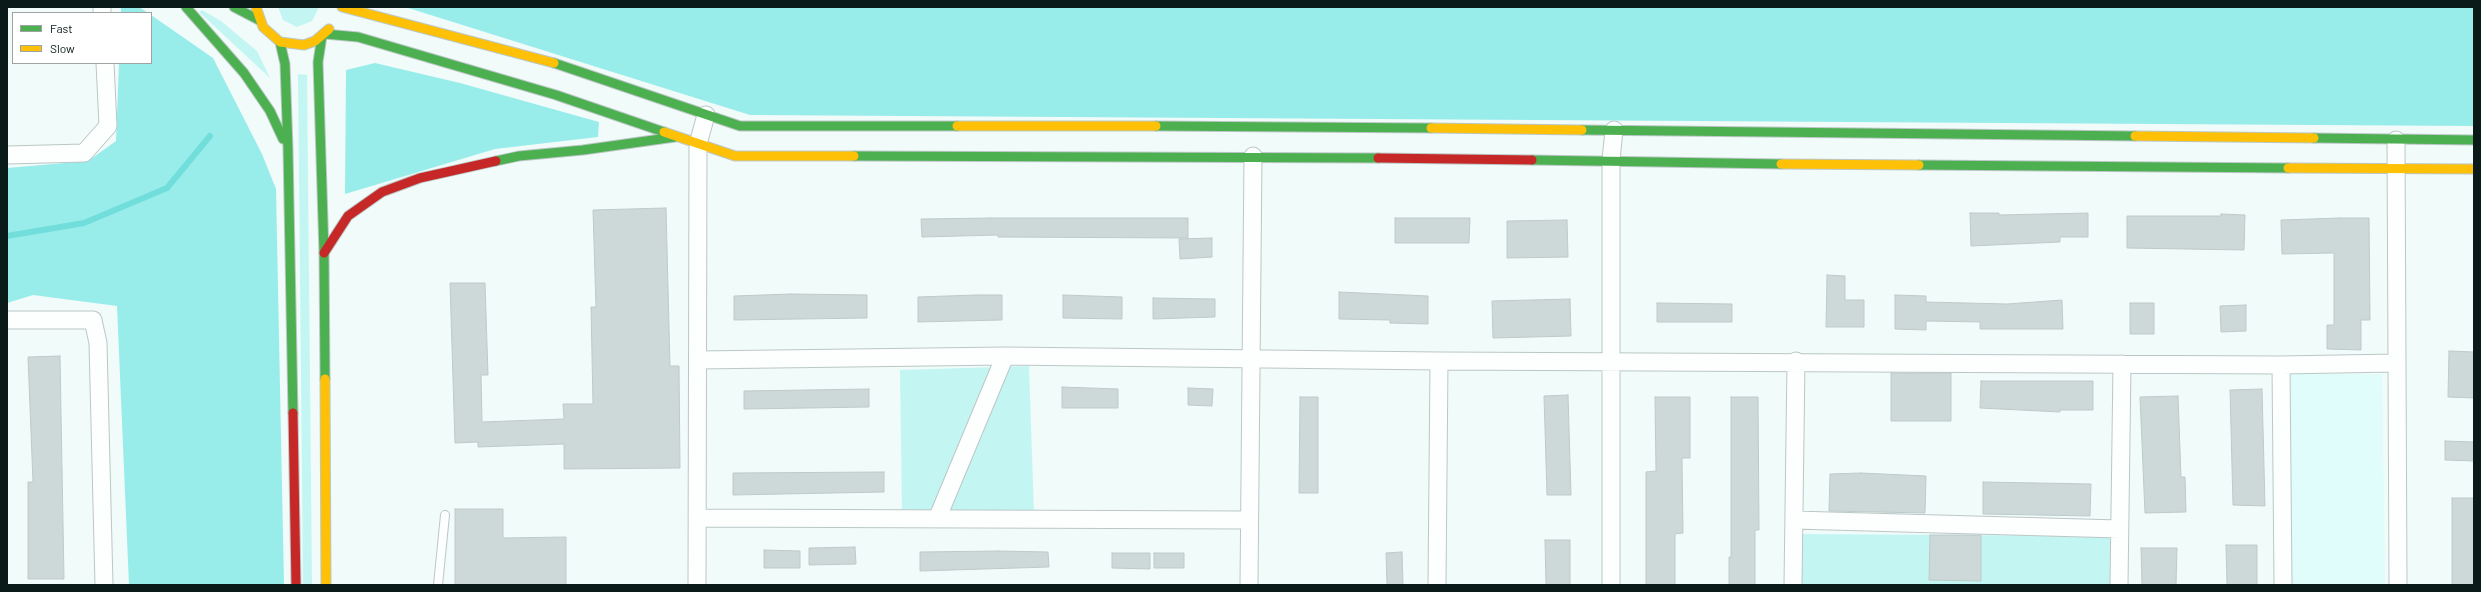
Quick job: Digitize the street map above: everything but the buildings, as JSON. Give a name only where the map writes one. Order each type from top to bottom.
[{"type":"street","points":[[186,7],[244,73],[270,111],[288,149]]},
{"type":"street","points":[[234,7],[259,20]]},
{"type":"street","points":[[256,7],[259,20],[268,33],[280,42],[304,45],[324,35],[341,34],[373,42],[556,95],[735,156],[1253,156],[1610,160],[1789,164],[2474,169]]},
{"type":"street","points":[[342,7],[564,66],[740,126],[1272,126],[2474,140]]},
{"type":"street","points":[[326,585],[324,253],[318,62],[324,35],[336,15]]},
{"type":"street","points":[[280,42],[285,64],[288,149],[296,585]]},
{"type":"street","points":[[7,155],[84,153],[108,126],[105,64]]},
{"type":"street","points":[[697,585],[698,144],[706,115]]},
{"type":"street","points":[[1610,585],[1610,160],[1614,130]]},
{"type":"street","points":[[324,253],[348,216],[382,192],[420,178],[519,156],[583,150],[678,137]]},
{"type":"street","points":[[2396,140],[2398,585]]},
{"type":"street","points":[[1249,585],[1253,156]]},
{"type":"street","points":[[7,320],[93,320],[98,343],[104,585]]},
{"type":"street","points":[[698,360],[1005,356],[1610,362],[1796,361],[2281,365],[2396,363]]},
{"type":"street","points":[[937,519],[1005,356]]},
{"type":"street","points":[[1437,585],[1439,361]]},
{"type":"street","points":[[1793,585],[1796,361]]},
{"type":"street","points":[[2119,585],[2122,364]]},
{"type":"street","points":[[2281,365],[2283,585]]},
{"type":"street","points":[[697,518],[1249,520]]},
{"type":"street","points":[[1794,520],[2119,529]]},
{"type":"lane","points":[[438,585],[445,515]]},
{"type":"shaded area","points":[[121,7],[139,7],[146,12],[121,12]]},
{"type":"shaded area","points":[[278,7],[319,7],[312,21],[297,27],[283,20]]},
{"type":"shaded area","points":[[405,7],[2474,7],[2474,126],[750,115]]},
{"type":"shaded area","points":[[202,10],[221,21],[257,51],[270,78],[199,12]]},
{"type":"shaded area","points":[[152,16],[213,58],[262,154],[276,189],[284,585],[129,585],[117,306],[33,295],[7,303],[7,168],[88,161],[116,141],[119,64],[152,64]]},
{"type":"shaded area","points":[[375,63],[460,83],[599,122],[598,137],[495,149],[345,194],[346,70]]},
{"type":"shaded area","points":[[298,74],[307,75],[312,585],[303,585]]},
{"type":"shaded area","points":[[1029,366],[1034,514],[902,515],[900,370]]},
{"type":"shaded area","points":[[2276,374],[2382,374],[2385,585],[2279,585]]},
{"type":"shaded area","points":[[1799,534],[2112,536],[2112,585],[1799,585]]},
{"type":"waterway","points":[[7,236],[84,223],[167,188],[210,136]]},
{"type":"traffic: fast","points":[[186,7],[244,73],[270,111],[283,139]]},
{"type":"traffic: fast","points":[[234,7],[259,20]]},
{"type":"traffic: fast","points":[[325,34],[358,37],[556,95],[664,132]]},
{"type":"traffic: fast","points":[[322,36],[318,62],[324,253],[325,379]]},
{"type":"traffic: fast","points":[[280,42],[285,64],[288,149],[293,413]]},
{"type":"traffic: fast","points":[[554,63],[740,126],[957,126]]},
{"type":"traffic: fast","points":[[1156,126],[1431,128]]},
{"type":"traffic: fast","points":[[1582,130],[2135,136]]},
{"type":"traffic: fast","points":[[496,161],[519,156],[583,150],[675,137]]},
{"type":"traffic: fast","points":[[2314,138],[2474,140]]},
{"type":"traffic: fast","points":[[854,156],[1378,158]]},
{"type":"traffic: fast","points":[[1532,160],[1781,164]]},
{"type":"traffic: fast","points":[[1919,165],[2288,168]]},
{"type":"traffic: slow","points":[[256,7],[263,27],[280,42],[304,45],[315,41],[329,29]]},
{"type":"traffic: slow","points":[[342,7],[554,63]]},
{"type":"traffic: slow","points":[[957,126],[1156,126]]},
{"type":"traffic: slow","points":[[1431,128],[1582,130]]},
{"type":"traffic: slow","points":[[664,132],[735,156],[854,156]]},
{"type":"traffic: slow","points":[[2135,136],[2314,138]]},
{"type":"traffic: slow","points":[[1781,164],[1919,165]]},
{"type":"traffic: slow","points":[[2288,168],[2474,169]]},
{"type":"traffic: slow","points":[[325,379],[326,585]]},
{"type":"traffic: jam","points":[[1378,158],[1532,160]]},
{"type":"traffic: jam","points":[[324,253],[348,216],[382,192],[420,178],[496,161]]},
{"type":"traffic: jam","points":[[293,413],[296,585]]}]
